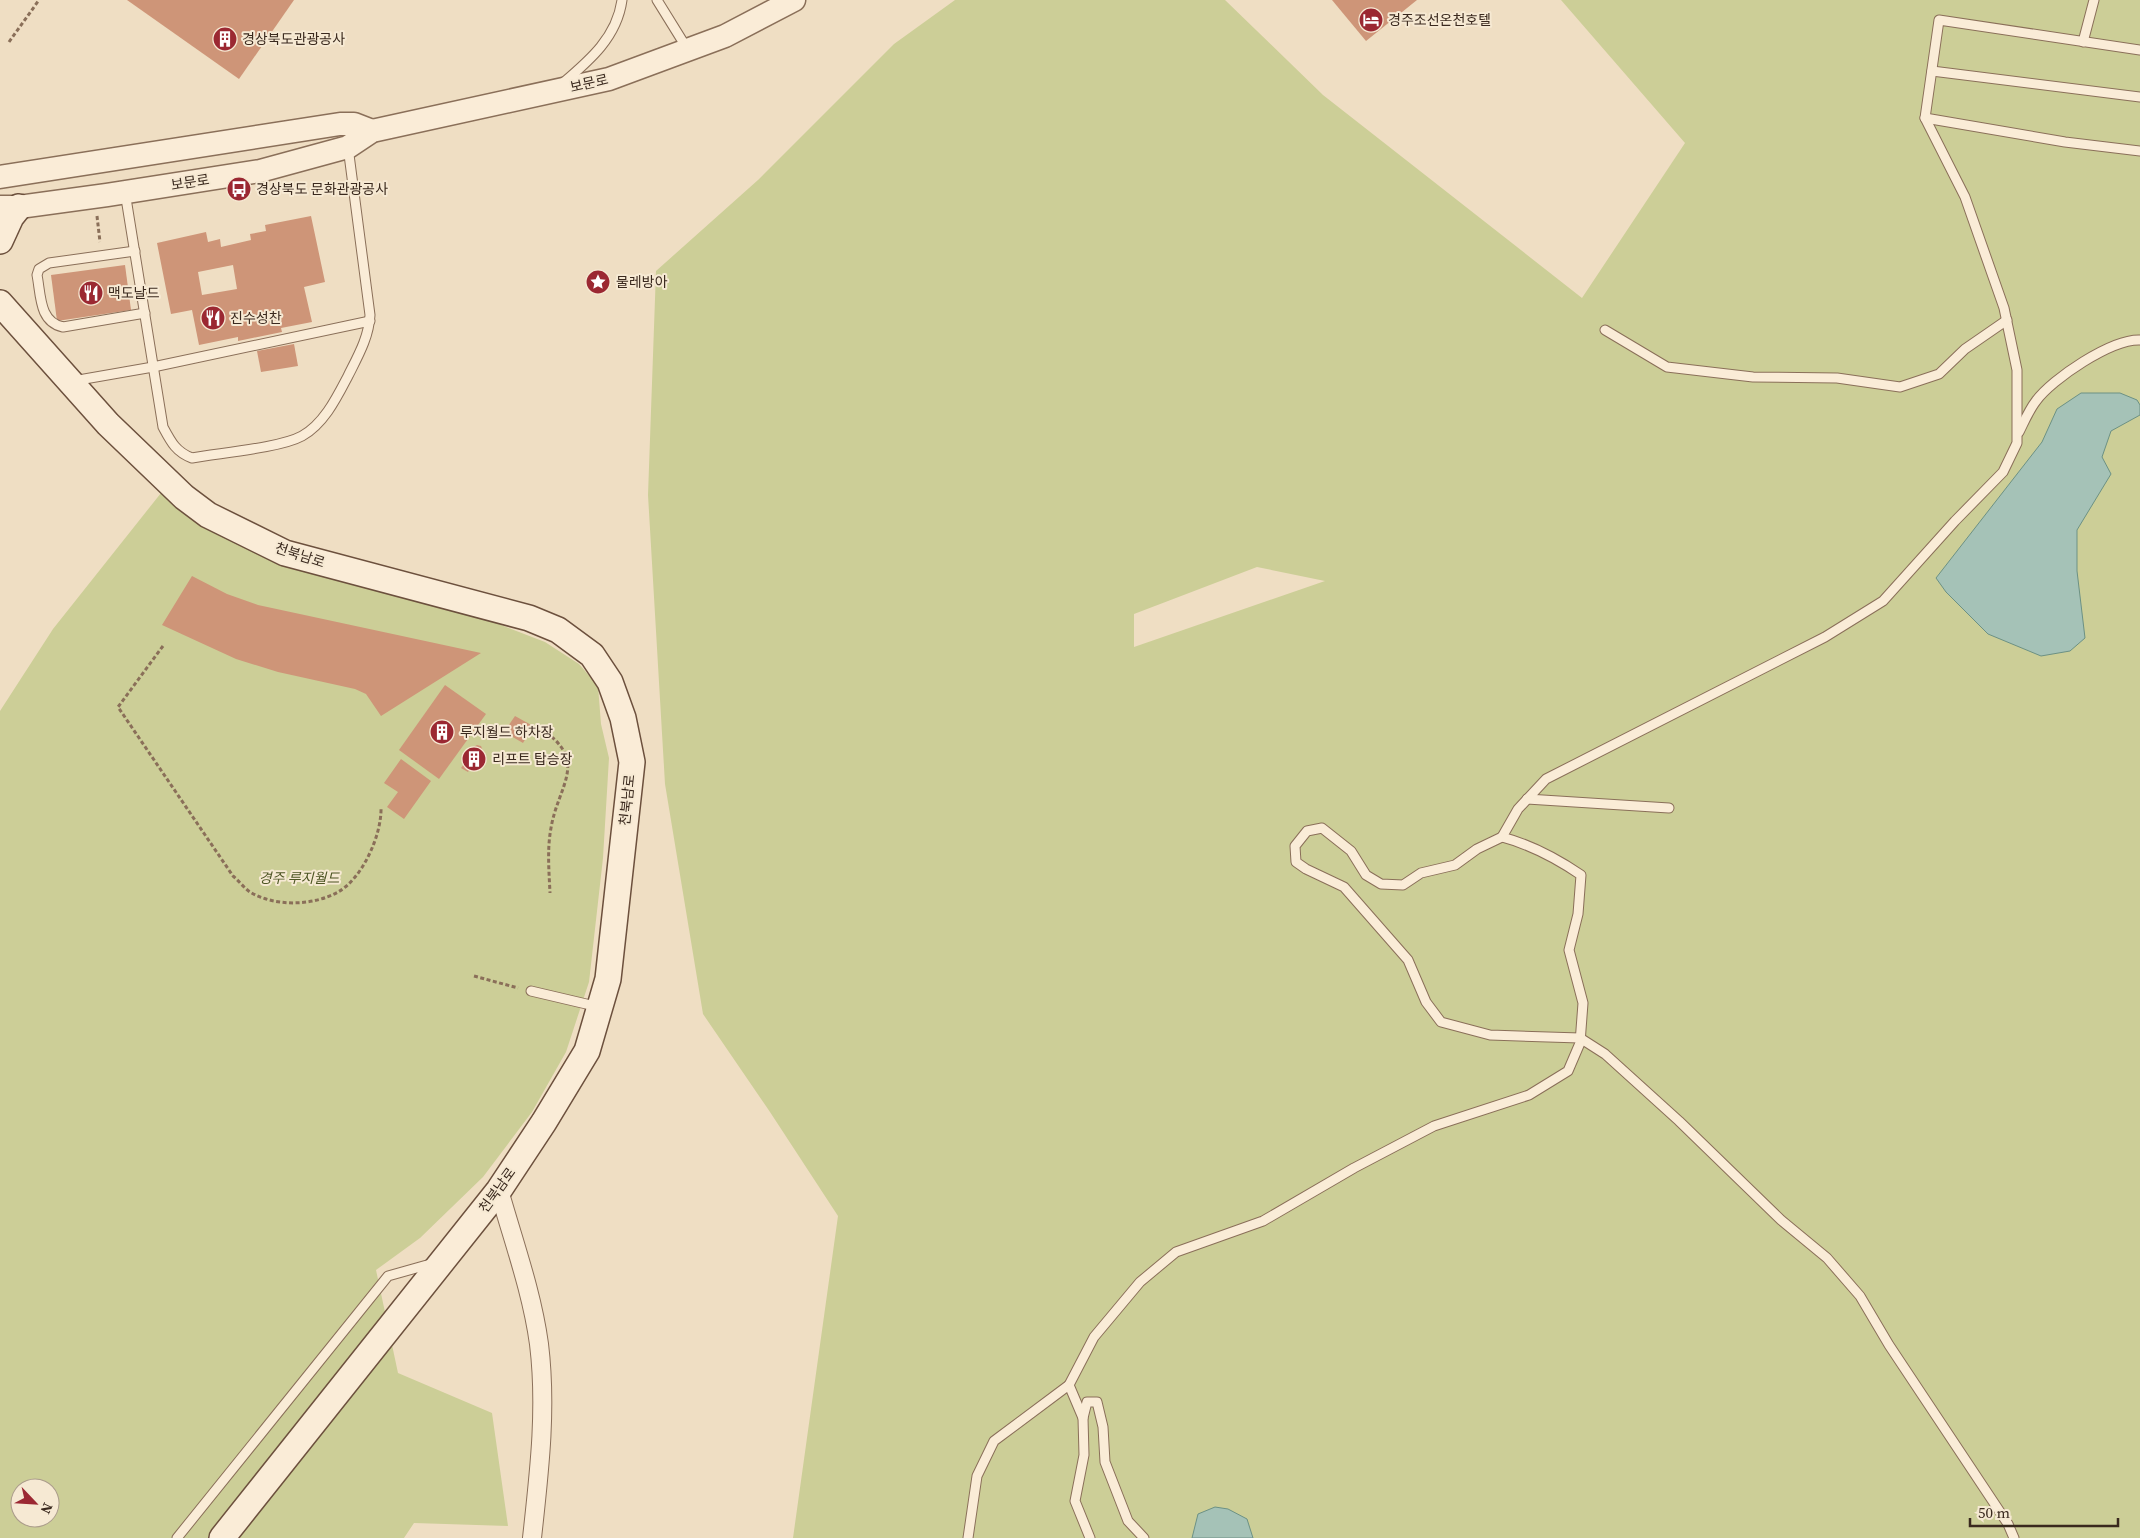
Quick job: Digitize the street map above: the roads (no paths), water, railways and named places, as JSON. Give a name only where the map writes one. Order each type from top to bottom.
[{"type":"main road","points":[[0,241],[11,217],[10,207]]},
{"type":"main road","name":"천북남로","points":[[0,303],[108,424],[184,497],[208,515],[285,553],[529,618],[558,630],[592,655],[610,682],[623,718],[632,762],[608,979],[587,1050],[544,1122],[499,1190],[446,1259],[222,1538]]},
{"type":"street","name":"보문로","points":[[10,207],[125,192],[260,171],[348,146],[372,130],[609,79],[725,36],[782,1]]},
{"type":"street","name":"보문로","points":[[0,177],[340,124],[354,124],[372,130]]},
{"type":"street","points":[[499,1190],[526,1286],[539,1344],[542,1449],[532,1538]]},
{"type":"lane","points":[[554,91],[600,50],[615,26],[622,0]]},
{"type":"lane","points":[[657,0],[688,50]]},
{"type":"lane","points":[[2083,42],[2094,0]]},
{"type":"lane","points":[[2014,1538],[2008,1524],[1889,1345],[1860,1296],[1827,1258],[1781,1220],[1679,1121],[1605,1054],[1580,1038],[1490,1036],[1441,1022],[1426,1002],[1408,960],[1344,887],[1306,869],[1296,862],[1294,846],[1307,831],[1322,828],[1351,850],[1366,875],[1381,884],[1403,885],[1421,873],[1455,865],[1477,849],[1502,837],[1518,809],[1546,779],[1825,637],[1883,601],[1955,521],[2003,472],[2018,443],[2017,370],[2006,320],[1965,197],[1925,118],[1939,20],[2140,50]]},
{"type":"lane","points":[[1932,70],[2140,97]]},
{"type":"lane","points":[[1925,118],[2065,142],[2140,151]]},
{"type":"lane","points":[[125,192],[163,427],[174,447],[181,454],[192,458],[287,441],[303,436],[321,419],[337,397],[362,348],[370,321],[348,146]]},
{"type":"lane","points":[[134,251],[49,262],[38,269],[37,275],[44,315],[56,325],[63,327],[144,313]]},
{"type":"lane","points":[[1605,330],[1667,367],[1753,376],[1837,378],[1900,387],[1939,374],[1965,350],[2006,320]]},
{"type":"lane","points":[[70,382],[153,367],[370,321]]},
{"type":"lane","points":[[2018,434],[2036,401],[2067,370],[2108,350],[2140,340]]},
{"type":"lane","points":[[1527,799],[1668,808]]},
{"type":"lane","points":[[968,1538],[977,1476],[994,1441],[1068,1385],[1094,1337],[1140,1282],[1176,1252],[1264,1221],[1354,1168],[1434,1126],[1529,1095],[1568,1071],[1580,1038],[1583,1004],[1569,950],[1578,914],[1580,875],[1557,859],[1523,843],[1502,837]]},
{"type":"lane","points":[[531,991],[599,1008]]},
{"type":"lane","points":[[177,1538],[388,1276],[446,1259]]},
{"type":"lane","points":[[1068,1385],[1083,1418]]},
{"type":"lane","points":[[1090,1538],[1075,1501],[1084,1455],[1083,1418],[1087,1402],[1097,1402],[1103,1427],[1105,1462],[1128,1521],[1144,1538]]},
{"type":"place","name":"경주조선온천호텔","points":[[1371,20]]},
{"type":"place","name":"경상북도관광공사","points":[[225,39]]},
{"type":"place","name":"경상북도 문화관광공사","points":[[239,189]]},
{"type":"place","name":"물레방아","points":[[598,282]]},
{"type":"place","name":"맥도날드","points":[[91,293]]},
{"type":"place","name":"진수성찬","points":[[213,318]]},
{"type":"place","name":"루지월드 하차장","points":[[442,732]]},
{"type":"place","name":"리프트 탑승장","points":[[474,759]]},
{"type":"park label","name":"경주 루지월드","points":[[299,878]]}]
